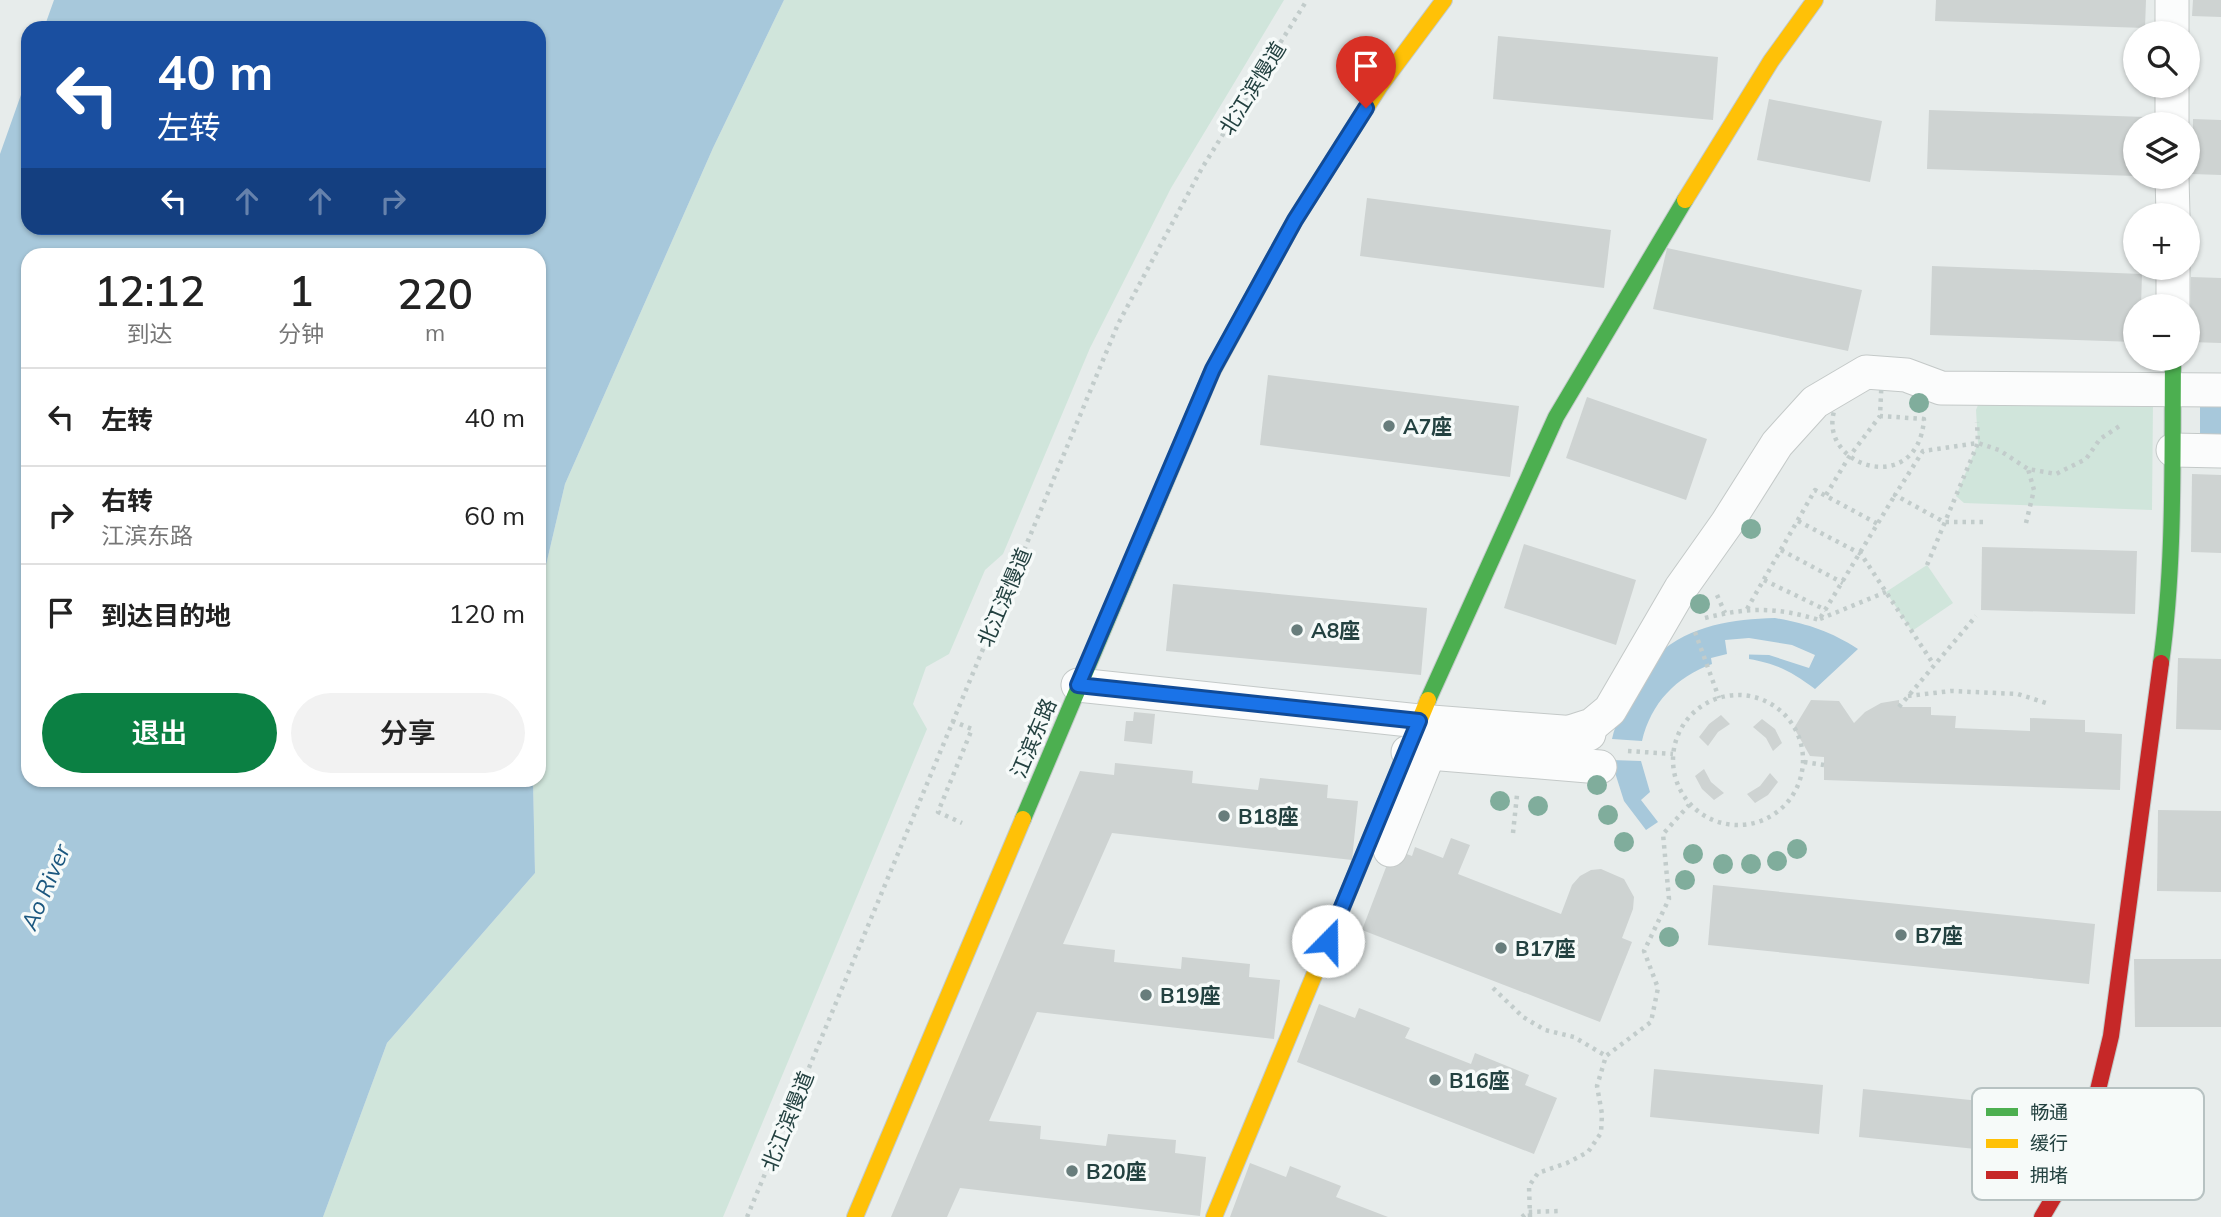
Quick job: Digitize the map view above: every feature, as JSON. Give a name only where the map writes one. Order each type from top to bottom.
[{"type":"street","name":"江滨东路","points":[[855,1217],[1213,369],[1302,209],[1380,86],[1444,0]]},
{"type":"street","points":[[1390,850],[1418,752],[1419,721],[1556,417],[1742,107],[1815,0]]},
{"type":"street","points":[[2172,0],[2172,21]]},
{"type":"street","points":[[1567,733],[1592,725],[1610,710],[1681,588],[1727,523],[1777,444],[1815,402],[1866,372],[1906,375],[1941,387],[1986,388],[2173,374],[2221,390]]},
{"type":"street","points":[[2098,1088],[2111,1036],[2167,622],[2172,530],[2173,374]]},
{"type":"street","points":[[2173,450],[2221,451]]},
{"type":"street","points":[[1078,685],[1419,721],[1567,733],[1609,751]]},
{"type":"street","points":[[1418,752],[1609,751]]},
{"type":"street","points":[[1214,1217],[1418,752]]},
{"type":"street","points":[[2042,1217],[2052,1200]]},
{"type":"path","name":"北江滨慢道","points":[[747,1217],[1118,324],[1202,168],[1307,0]]},
{"type":"path","points":[[1826,495],[1849,457],[1880,416],[1882,373],[1867,374],[1843,392],[1836,405],[1834,433],[1839,446],[1849,457],[1876,468],[1905,460],[1916,449],[1923,434],[1924,419],[1880,416]]},
{"type":"path","points":[[1819,620],[1923,451],[1978,443],[1999,450],[2028,469],[2056,474],[2086,458],[2100,439],[2173,374]]},
{"type":"path","points":[[1927,565],[1978,443],[1976,410],[1986,388]]},
{"type":"path","points":[[2026,523],[2034,490],[2028,469]]},
{"type":"path","points":[[1747,610],[1815,490],[1878,524]]},
{"type":"path","points":[[1895,495],[1944,522],[1983,522]]},
{"type":"path","points":[[1798,521],[1861,554],[1934,666]]},
{"type":"path","points":[[1782,550],[1843,583]]},
{"type":"path","points":[[1764,580],[1826,610]]},
{"type":"path","points":[[1699,621],[1732,611],[1747,610],[1790,611],[1819,620],[1886,592]]},
{"type":"path","points":[[1899,707],[1976,616]]},
{"type":"path","points":[[1695,632],[1719,698]]},
{"type":"path","points":[[1908,696],[1951,691],[2018,694],[2046,703]]},
{"type":"path","points":[[1729,695],[1752,696],[1773,705],[1790,719],[1801,739],[1804,762],[1800,784],[1788,803],[1771,818],[1749,825],[1727,825],[1705,817],[1689,804],[1678,787],[1672,768],[1673,754],[1680,728],[1692,712],[1709,701],[1729,695]]},
{"type":"path","points":[[952,720],[972,729],[938,813],[962,822]]},
{"type":"path","points":[[1609,751],[1673,754]]},
{"type":"path","points":[[1804,762],[1824,765]]},
{"type":"path","points":[[1529,1214],[1530,1186],[1538,1173],[1588,1152],[1601,1133],[1602,1114],[1597,1086],[1606,1056],[1651,1022],[1658,988],[1644,951],[1669,899],[1663,834],[1689,804]]},
{"type":"path","points":[[1493,988],[1522,1017],[1545,1030],[1574,1037],[1606,1056]]},
{"type":"path","points":[[1522,1217],[1559,1211]]},
{"type":"green space","points":[[784,0],[1284,0],[1171,188],[1090,348],[1003,554],[985,570],[949,654],[926,667],[913,704],[927,729],[723,1217],[323,1217],[387,1043],[535,873],[533,787],[546,787],[546,565],[565,484],[713,148]]},
{"type":"green space","points":[[1980,400],[2153,400],[2152,510],[1964,503],[1956,496],[1978,443],[1976,410]]},
{"type":"green space","points":[[1927,565],[1953,603],[1912,631],[1886,592]]},
{"type":"water","name":"Ao River","points":[[54,0],[784,0],[713,148],[565,484],[546,565],[546,248],[21,248],[21,787],[533,787],[535,873],[387,1043],[323,1217],[0,1217],[0,154],[21,95],[21,235],[546,235],[546,21],[46,21]]},
{"type":"water","points":[[2200,404],[2221,404],[2221,434],[2200,434]]},
{"type":"water","points":[[1775,618],[1818,629],[1858,649],[1815,689],[1784,670],[1749,659],[1749,653],[1711,658],[1712,664],[1687,676],[1667,693],[1652,715],[1642,741],[1612,739],[1621,714],[1649,666],[1658,654],[1671,644],[1698,630],[1728,622]]},
{"type":"water","points":[[1611,760],[1641,761],[1650,792],[1641,800],[1658,822],[1646,830],[1624,801]]},
{"type":"pier","points":[[1749,638],[1792,645],[1815,655],[1809,668],[1769,655],[1727,654],[1725,640]]},
{"type":"building","points":[[1936,0],[2146,0],[2145,21],[2123,21],[2123,27],[1935,21]]},
{"type":"building","points":[[2193,0],[2221,0],[2221,17],[2192,16]]},
{"type":"building","points":[[1498,36],[1718,57],[1713,120],[1493,99]]},
{"type":"building","points":[[1769,99],[1882,121],[1870,182],[1757,160]]},
{"type":"building","points":[[1929,110],[2123,116],[2123,176],[1927,169]]},
{"type":"building","points":[[2200,119],[2221,120],[2221,175],[2200,174]]},
{"type":"building","points":[[1367,198],[1611,230],[1604,288],[1360,256]]},
{"type":"building","points":[[1667,248],[1862,290],[1848,351],[1653,309]]},
{"type":"building","points":[[1932,266],[2123,273],[2123,280],[2142,280],[2141,294],[2123,294],[2123,342],[1930,335]]},
{"type":"building","points":[[2221,278],[2221,343],[2200,342],[2200,294],[2191,294],[2191,280]]},
{"type":"building","name":"A7座","points":[[1268,375],[1519,406],[1510,477],[1260,445]]},
{"type":"building","points":[[1587,397],[1707,439],[1686,500],[1566,458]]},
{"type":"building","points":[[2192,474],[2221,475],[2221,553],[2191,552]]},
{"type":"building","points":[[1524,544],[1636,580],[1616,645],[1504,608]]},
{"type":"building","points":[[1982,547],[2137,551],[2135,614],[1981,610]]},
{"type":"building","name":"A8座","points":[[1173,584],[1427,608],[1421,675],[1166,651]]},
{"type":"building","points":[[2178,658],[2221,659],[2221,730],[2176,729]]},
{"type":"building","points":[[1811,700],[1839,701],[1854,723],[1865,712],[1881,703],[1899,700],[1899,707],[1931,707],[1931,715],[1956,716],[1955,728],[2030,731],[2030,718],[2085,720],[2085,732],[2122,734],[2120,790],[1824,780],[1824,757],[1810,756],[1794,728]]},
{"type":"building","points":[[1134,712],[1155,714],[1152,744],[1124,741],[1126,721],[1133,721]]},
{"type":"building","points":[[1721,715],[1730,724],[1718,732],[1708,746],[1699,737],[1709,724]]},
{"type":"building","points":[[1762,719],[1775,729],[1782,743],[1773,751],[1766,738],[1753,727]]},
{"type":"building","points":[[1115,763],[1193,771],[1192,783],[1258,790],[1260,778],[1328,785],[1327,798],[1358,801],[1352,860],[1112,833],[1063,944],[1115,950],[1114,962],[1181,969],[1182,957],[1250,964],[1249,977],[1280,980],[1274,1039],[1037,1012],[989,1121],[1041,1126],[1040,1139],[1106,1146],[1108,1134],[1176,1140],[1175,1153],[1206,1157],[1200,1216],[960,1188],[947,1217],[891,1217],[1080,771],[1114,775]]},
{"type":"building","points":[[1704,769],[1711,782],[1724,793],[1714,800],[1702,789],[1695,776]]},
{"type":"building","points":[[1770,773],[1778,782],[1768,795],[1755,803],[1747,794],[1760,786]]},
{"type":"building","points":[[2158,810],[2221,811],[2221,892],[2157,891]]},
{"type":"building","name":"B17座","points":[[1451,838],[1470,845],[1458,874],[1561,914],[1572,885],[1580,876],[1591,870],[1601,869],[1624,879],[1634,897],[1633,909],[1622,938],[1632,942],[1600,1022],[1362,930],[1393,849],[1412,856],[1415,847],[1443,858]]},
{"type":"building","name":"B7座","points":[[1713,885],[2095,924],[2089,984],[1708,945]]},
{"type":"building","points":[[2134,959],[2221,959],[2221,1027],[2135,1027]]},
{"type":"building","name":"B16座","points":[[1319,1004],[1355,1018],[1359,1008],[1410,1028],[1405,1038],[1471,1064],[1475,1053],[1529,1075],[1525,1085],[1557,1098],[1534,1154],[1297,1062]]},
{"type":"building","points":[[1654,1069],[1823,1085],[1819,1134],[1650,1117]]},
{"type":"building","points":[[1863,1089],[1972,1100],[1972,1149],[1859,1137]]},
{"type":"building","points":[[1250,1163],[1286,1177],[1290,1166],[1341,1186],[1336,1197],[1388,1217],[1230,1217]]},
{"type":"traffic: fast","points":[[1428,700],[1556,417],[1685,200]]},
{"type":"traffic: fast","points":[[2161,663],[2171,549],[2173,371]]},
{"type":"traffic: fast","points":[[1023,819],[1212,372]]},
{"type":"traffic: slow","points":[[1212,372],[1295,220],[1380,86],[1444,0]]},
{"type":"traffic: slow","points":[[1685,200],[1771,61],[1815,0]]},
{"type":"traffic: slow","points":[[1214,1217],[1428,700]]},
{"type":"traffic: slow","points":[[855,1217],[1023,819]]},
{"type":"traffic: jam","points":[[2098,1088],[2111,1036],[2161,663]]},
{"type":"traffic: jam","points":[[2042,1217],[2052,1200]]},
{"type":"place","name":"A7座","points":[[1389,426]]},
{"type":"place","name":"A8座","points":[[1297,630]]},
{"type":"place","name":"B18座","points":[[1224,816]]},
{"type":"place","name":"B7座","points":[[1901,935]]},
{"type":"place","name":"B17座","points":[[1501,948]]},
{"type":"place","name":"B19座","points":[[1146,995]]},
{"type":"place","name":"B16座","points":[[1435,1080]]},
{"type":"place","name":"B20座","points":[[1072,1171]]},
{"type":"route","points":[[1328,941],[1419,721],[1078,685],[1213,369],[1295,220],[1366,108]]}]
